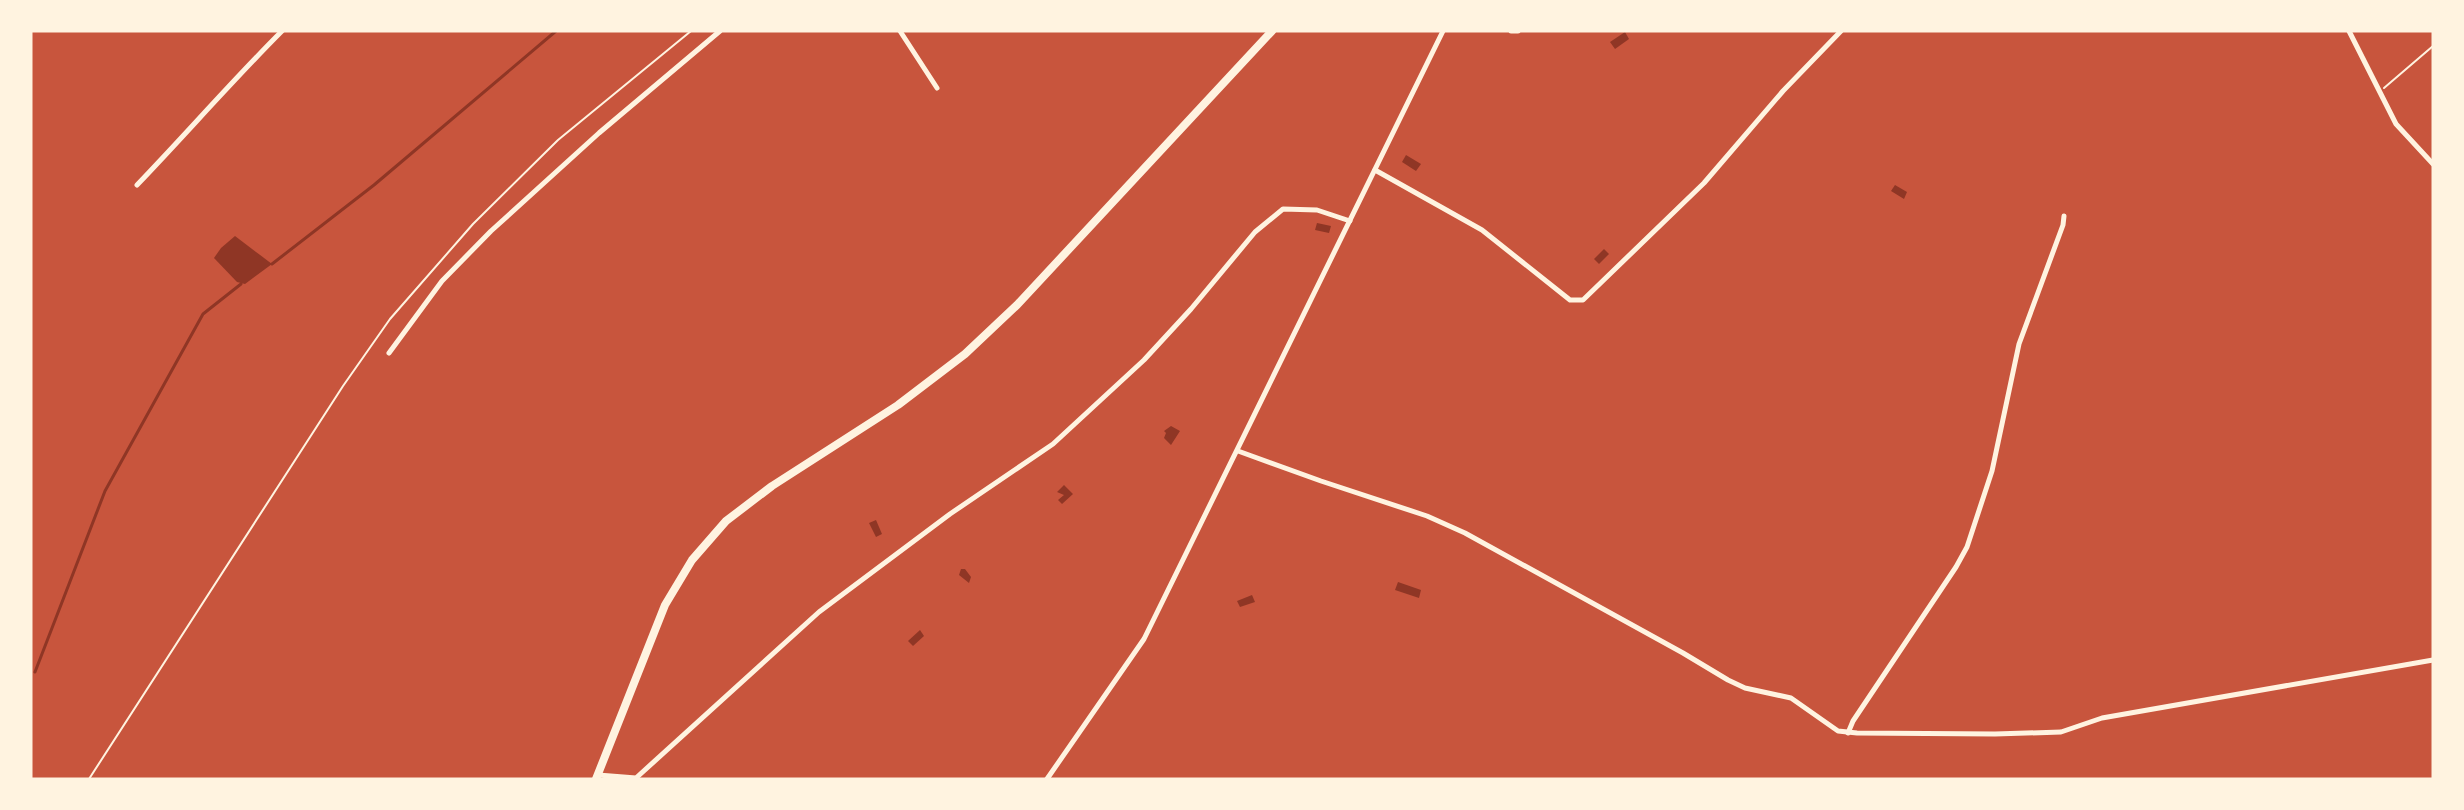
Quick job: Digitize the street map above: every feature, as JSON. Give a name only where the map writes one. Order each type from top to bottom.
[{"type":"main road","points":[[597,777],[665,605],[692,560],[726,520],[772,486],[898,405],[964,354],[1017,305],[1272,31]]},
{"type":"street","points":[[137,184],[181,139],[234,79],[282,31]]},
{"type":"street","points":[[388,352],[442,281],[491,230],[599,133],[720,31]]},
{"type":"street","points":[[900,31],[937,88]]},
{"type":"street","points":[[1047,779],[1144,639],[1443,31]]},
{"type":"street","points":[[1511,31],[1518,31]]},
{"type":"street","points":[[1375,170],[1482,230],[1570,300],[1583,300],[1704,183],[1783,91],[1841,31]]},
{"type":"street","points":[[2349,31],[2396,124],[2433,164]]},
{"type":"street","points":[[597,777],[636,778],[819,612],[950,514],[1053,444],[1144,360],[1191,309],[1255,232],[1282,209],[1317,210],[1350,221]]},
{"type":"street","points":[[1848,733],[1853,720],[1956,567],[1967,547],[1992,471],[2019,344],[2063,225],[2064,216]]},
{"type":"street","points":[[1238,451],[1303,475],[1427,516],[1457,529],[1674,648],[1728,680],[1745,688],[1791,698],[1832,727],[1848,733],[1995,734],[2061,732],[2102,718],[2433,660]]},
{"type":"path","points":[[88,779],[337,394],[390,319],[473,224],[558,140],[691,31]]},
{"type":"path","points":[[2379,93],[2433,46]]},
{"type":"shaded area","points":[[1625,32],[1629,39],[1615,49],[1610,42]]},
{"type":"shaded area","points":[[1406,155],[1421,164],[1416,171],[1402,162]]},
{"type":"shaded area","points":[[1895,185],[1907,192],[1904,199],[1891,191]]},
{"type":"shaded area","points":[[1317,223],[1331,226],[1329,233],[1315,230]]},
{"type":"shaded area","points":[[235,236],[272,264],[245,284],[237,282],[214,258],[221,248]]},
{"type":"shaded area","points":[[1604,249],[1609,254],[1599,264],[1594,259]]},
{"type":"shaded area","points":[[1171,426],[1180,431],[1171,445],[1164,438],[1166,433],[1164,431]]},
{"type":"shaded area","points":[[1064,485],[1073,494],[1062,504],[1058,500],[1064,495],[1057,492]]},
{"type":"shaded area","points":[[876,520],[882,534],[876,537],[869,523]]},
{"type":"shaded area","points":[[961,569],[965,569],[971,577],[969,583],[959,575]]},
{"type":"shaded area","points":[[1398,582],[1421,590],[1419,598],[1395,590]]},
{"type":"shaded area","points":[[1252,595],[1255,602],[1240,607],[1237,601]]},
{"type":"shaded area","points":[[920,630],[924,636],[913,646],[908,641]]},
{"type":"waterway","points":[[272,264],[374,185],[556,31]]},
{"type":"waterway","points":[[35,672],[105,491],[203,314],[241,284]]}]
